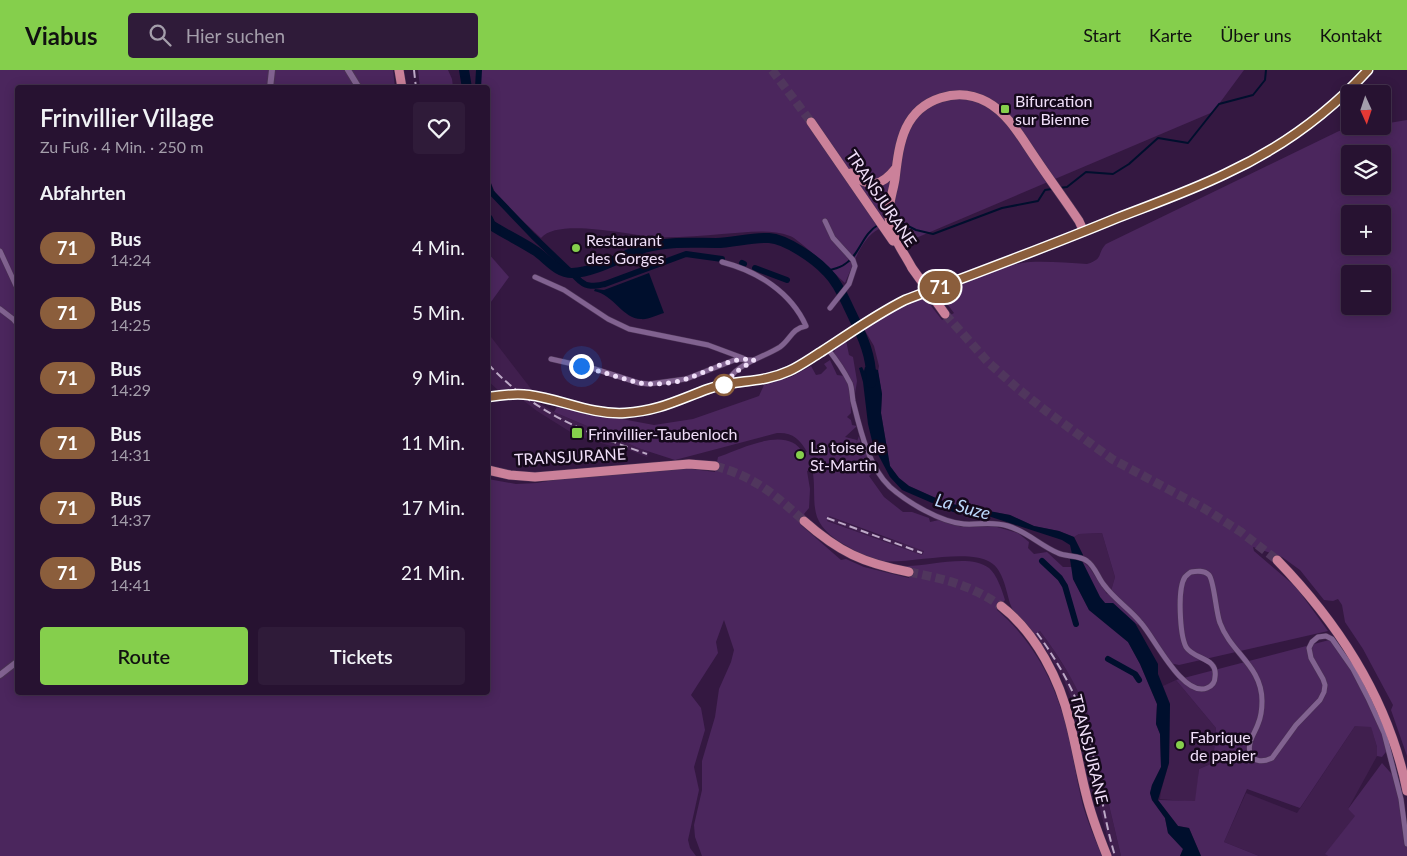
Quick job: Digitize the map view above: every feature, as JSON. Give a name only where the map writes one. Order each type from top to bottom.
[{"type":"main road","points":[[399,70],[402,85]]},
{"type":"main road","points":[[490,397],[527,394],[588,410],[623,413],[646,411],[662,407],[727,384],[755,382],[795,368],[875,316],[905,300],[1084,232],[1073,212],[1000,111],[986,101],[969,96],[956,95],[937,99],[924,106],[910,120],[904,134],[896,168],[889,218],[893,232],[912,268]]},
{"type":"main road","name":"TRANSJURANE","points":[[811,122],[944,312]]},
{"type":"main road","points":[[840,164],[859,180],[869,184],[876,184],[884,180],[896,168]]},
{"type":"main road","name":"TRANSJURANE","points":[[490,470],[510,475],[548,476],[690,464],[715,466]]},
{"type":"main road","points":[[490,476],[510,475]]},
{"type":"main road","points":[[804,521],[851,556],[865,562],[910,572]]},
{"type":"main road","points":[[1277,560],[1320,608],[1356,660],[1378,701],[1398,754],[1407,791]]},
{"type":"main road","name":"TRANSJURANE","points":[[1001,606],[1024,629],[1044,658],[1058,687],[1070,722],[1091,813],[1107,856]]},
{"type":"street","points":[[270,85],[272,70]]},
{"type":"street","points":[[348,70],[357,85]]},
{"type":"street","points":[[1084,232],[1215,178],[1261,156],[1318,117],[1368,70]]},
{"type":"street","points":[[825,221],[833,238],[854,260],[855,266],[846,289],[830,308]]},
{"type":"street","points":[[0,251],[15,284]]},
{"type":"street","points":[[722,262],[741,267],[772,285],[795,305],[806,326],[794,330],[781,346],[754,360],[733,374],[727,384]]},
{"type":"street","points":[[535,277],[564,290],[608,319],[629,329],[708,345],[743,358],[754,360]]},
{"type":"street","points":[[0,310],[15,321]]},
{"type":"street","points":[[829,346],[850,384],[865,446],[878,471],[890,486],[944,519],[962,524],[991,522],[1009,526],[1051,551],[1069,557],[1084,559],[1094,568],[1112,595],[1141,622],[1176,672],[1189,685],[1203,690],[1214,684],[1216,672],[1210,662],[1194,655],[1186,646],[1181,623],[1182,595],[1185,576],[1191,572],[1203,572],[1209,575],[1212,581],[1214,601],[1220,623],[1232,645],[1252,667],[1261,688],[1261,714],[1250,740],[1250,754],[1255,759],[1267,761],[1277,754],[1296,725],[1320,700],[1324,692],[1323,679],[1310,658],[1309,648],[1318,637],[1326,636],[1332,639],[1356,676],[1384,733],[1401,799],[1407,844]]},
{"type":"street","points":[[551,359],[595,369],[639,383],[649,384],[686,379],[743,358]]},
{"type":"street","points":[[0,675],[15,663]]},
{"type":"shaded area","points":[[0,70],[393,70],[395,85],[15,85],[15,695],[490,695],[490,479],[516,484],[685,468],[715,472],[718,457],[753,444],[776,440],[787,441],[796,445],[803,453],[807,452],[795,437],[777,433],[675,460],[641,449],[554,412],[557,407],[654,425],[693,419],[759,396],[764,385],[791,377],[811,366],[816,375],[821,374],[827,368],[824,364],[830,360],[837,375],[845,376],[851,404],[851,413],[847,417],[851,420],[852,425],[857,426],[845,437],[857,440],[856,444],[859,436],[861,445],[875,470],[869,476],[884,497],[903,512],[912,512],[929,518],[930,522],[939,520],[962,527],[990,525],[1018,533],[1029,542],[1028,548],[1034,554],[1047,552],[1063,567],[1072,567],[1073,579],[1089,610],[1128,642],[1140,664],[1157,704],[1156,724],[1160,734],[1161,767],[1150,793],[1152,800],[1165,818],[1168,833],[1183,849],[1180,856],[1121,856],[1087,711],[1072,680],[1047,640],[1040,631],[1034,635],[1011,606],[1004,582],[995,566],[980,558],[967,556],[881,561],[872,559],[842,544],[826,530],[817,517],[812,469],[807,471],[810,489],[809,508],[804,514],[807,518],[801,525],[841,560],[846,559],[864,567],[909,578],[910,569],[904,566],[960,561],[981,564],[992,571],[1005,600],[997,610],[1019,632],[1037,656],[1057,698],[1068,735],[1083,806],[1102,856],[702,856],[695,837],[694,825],[702,790],[702,761],[715,717],[719,689],[731,662],[734,650],[724,620],[716,642],[718,653],[691,695],[701,708],[705,730],[694,767],[699,790],[688,840],[690,848],[696,856],[0,856]],"holes":[[[829,516],[924,551],[922,555],[827,521]]]},
{"type":"shaded area","points":[[418,70],[448,70],[453,85],[420,85]]},
{"type":"shaded area","points":[[480,70],[1244,70],[1213,112],[916,238],[899,228],[888,227],[878,229],[870,235],[858,253],[845,283],[795,239],[773,232],[653,237],[577,228],[550,232],[541,238],[497,197],[490,181],[490,85],[480,85]]},
{"type":"shaded area","points":[[1407,120],[1407,756],[1391,710],[1393,705],[1363,649],[1345,622],[1342,605],[1338,599],[1333,601],[1324,600],[1300,570],[1282,557],[1253,547],[1254,551],[1296,587],[1328,631],[1179,665],[1169,663],[1145,629],[1135,623],[1113,603],[1105,603],[1100,597],[1082,561],[1089,567],[1107,594],[1111,591],[1115,577],[1102,533],[1079,534],[1074,537],[1059,531],[1034,526],[1010,515],[947,503],[909,486],[899,478],[890,466],[881,413],[882,394],[878,372],[879,366],[874,346],[864,329],[898,309],[925,298],[942,320],[954,313],[945,301],[951,299],[951,292],[978,277],[1000,269],[1030,262],[1087,264],[1092,262],[1098,258],[1106,244],[1341,131],[1341,135],[1391,135],[1391,123]]},
{"type":"shaded area","points":[[490,255],[509,277],[490,303]]},
{"type":"shaded area","points":[[490,336],[532,390],[532,399],[554,412],[649,452],[647,457],[624,448],[621,449],[572,433],[537,411],[511,391],[499,391],[490,383]]},
{"type":"shaded area","points":[[846,340],[849,355],[853,357],[857,381],[855,394],[853,383],[834,353],[835,347]]},
{"type":"shaded area","points":[[828,516],[924,550],[922,555],[826,520]]},
{"type":"shaded area","points":[[1102,533],[1115,577],[1111,591],[1107,594],[1089,567],[1082,561],[1083,555],[1074,537],[1079,534]]},
{"type":"shaded area","points":[[1040,631],[1079,690],[1087,711],[1121,856],[1112,856],[1093,781],[1086,741],[1063,678],[1048,653],[1034,635]]},
{"type":"shaded area","points":[[1333,639],[1360,682],[1389,748],[1382,757],[1377,756],[1377,747],[1371,727],[1355,726],[1300,808],[1247,789],[1224,842],[1259,856],[1201,856],[1189,828],[1178,826],[1158,800],[1195,801],[1199,769],[1213,763],[1216,728],[1176,680]]},
{"type":"shaded area","points":[[1176,680],[1216,728],[1213,763],[1199,769],[1196,802],[1160,799],[1169,763],[1170,704],[1163,686]]},
{"type":"shaded area","points":[[1355,726],[1371,726],[1377,747],[1377,756],[1348,809],[1356,816],[1326,854],[1328,856],[1259,856],[1224,842],[1246,793],[1297,813]]},
{"type":"shaded area","points":[[1382,763],[1397,780],[1407,842],[1407,856],[1328,856],[1325,854],[1355,816],[1348,809]]},
{"type":"water","points":[[649,273],[664,313],[652,317],[635,318],[601,293],[594,291],[595,289],[604,290]]},
{"type":"water","points":[[862,367],[864,371],[865,367],[878,370],[882,394],[881,413],[890,466],[899,478],[909,486],[947,503],[1010,515],[1034,526],[1059,531],[1074,537],[1083,555],[1082,561],[1100,597],[1105,603],[1113,603],[1135,623],[1158,664],[1158,674],[1170,704],[1169,763],[1158,800],[1178,826],[1189,828],[1201,856],[1180,856],[1183,849],[1168,833],[1165,818],[1152,800],[1150,793],[1152,785],[1161,767],[1160,734],[1156,724],[1157,704],[1140,664],[1128,642],[1089,610],[1073,579],[1070,545],[1062,540],[985,515],[953,512],[902,490],[890,477],[873,445],[859,368]]},
{"type":"waterway","points":[[464,70],[466,85]]},
{"type":"waterway","points":[[478,85],[479,70]]},
{"type":"waterway","points":[[1059,188],[1067,187],[1086,172],[1113,174],[1129,164],[1158,138],[1188,143],[1219,104],[1253,95],[1265,80],[1266,70]]},
{"type":"waterway","points":[[490,189],[533,236],[580,281],[589,286],[605,284],[686,254],[722,259]]},
{"type":"waterway","points":[[894,221],[898,221],[916,230],[933,234],[1002,208],[1038,201],[1045,190],[1052,189]]},
{"type":"waterway","name":"La Suze","points":[[490,223],[534,250],[556,268],[572,273],[591,270],[644,248],[662,244],[722,243],[762,238],[776,239],[784,242],[800,250],[815,261],[839,287],[864,342],[870,362],[871,383]]},
{"type":"waterway","points":[[827,271],[841,266],[850,260],[868,234],[878,225]]},
{"type":"waterway","points":[[755,268],[787,280]]},
{"type":"waterway","points":[[1042,561],[1060,578],[1065,586],[1076,624]]},
{"type":"waterway","points":[[1108,659],[1135,674],[1139,680]]},
{"type":"tunnel","points":[[772,70],[811,122]]},
{"type":"tunnel","points":[[945,314],[988,362],[1046,411],[1112,459],[1205,509],[1241,532],[1277,560]]},
{"type":"tunnel","points":[[715,466],[742,475],[753,481],[804,521]]},
{"type":"tunnel","points":[[909,572],[934,577],[968,588],[1001,606]]},
{"type":"railway","points":[[414,70],[416,85]]},
{"type":"railway","points":[[490,366],[523,396],[561,419],[602,438],[647,454]]},
{"type":"railway","points":[[827,518],[922,553]]},
{"type":"railway","points":[[1037,633],[1063,673],[1083,717],[1115,856]]},
{"type":"bus line","name":"71","points":[[490,397],[527,394],[588,410],[623,413],[646,411],[662,407],[719,386],[755,382],[790,371],[876,316],[905,300],[1100,225],[1248,163],[1279,145],[1318,117],[1368,70]]},
{"type":"place","name":"Bifurcation sur Bienne","points":[[1005,109]]},
{"type":"place","name":"Restaurant des Gorges","points":[[576,248]]},
{"type":"place","name":"Frinvillier-Taubenloch","points":[[577,433]]},
{"type":"place","name":"La toise de St-Martin","points":[[800,455]]},
{"type":"place","name":"Fabrique de papier","points":[[1180,745]]},
{"type":"route","points":[[581,366],[639,383],[649,384],[686,379],[738,359],[754,360],[733,374],[727,384],[724,385]]}]
